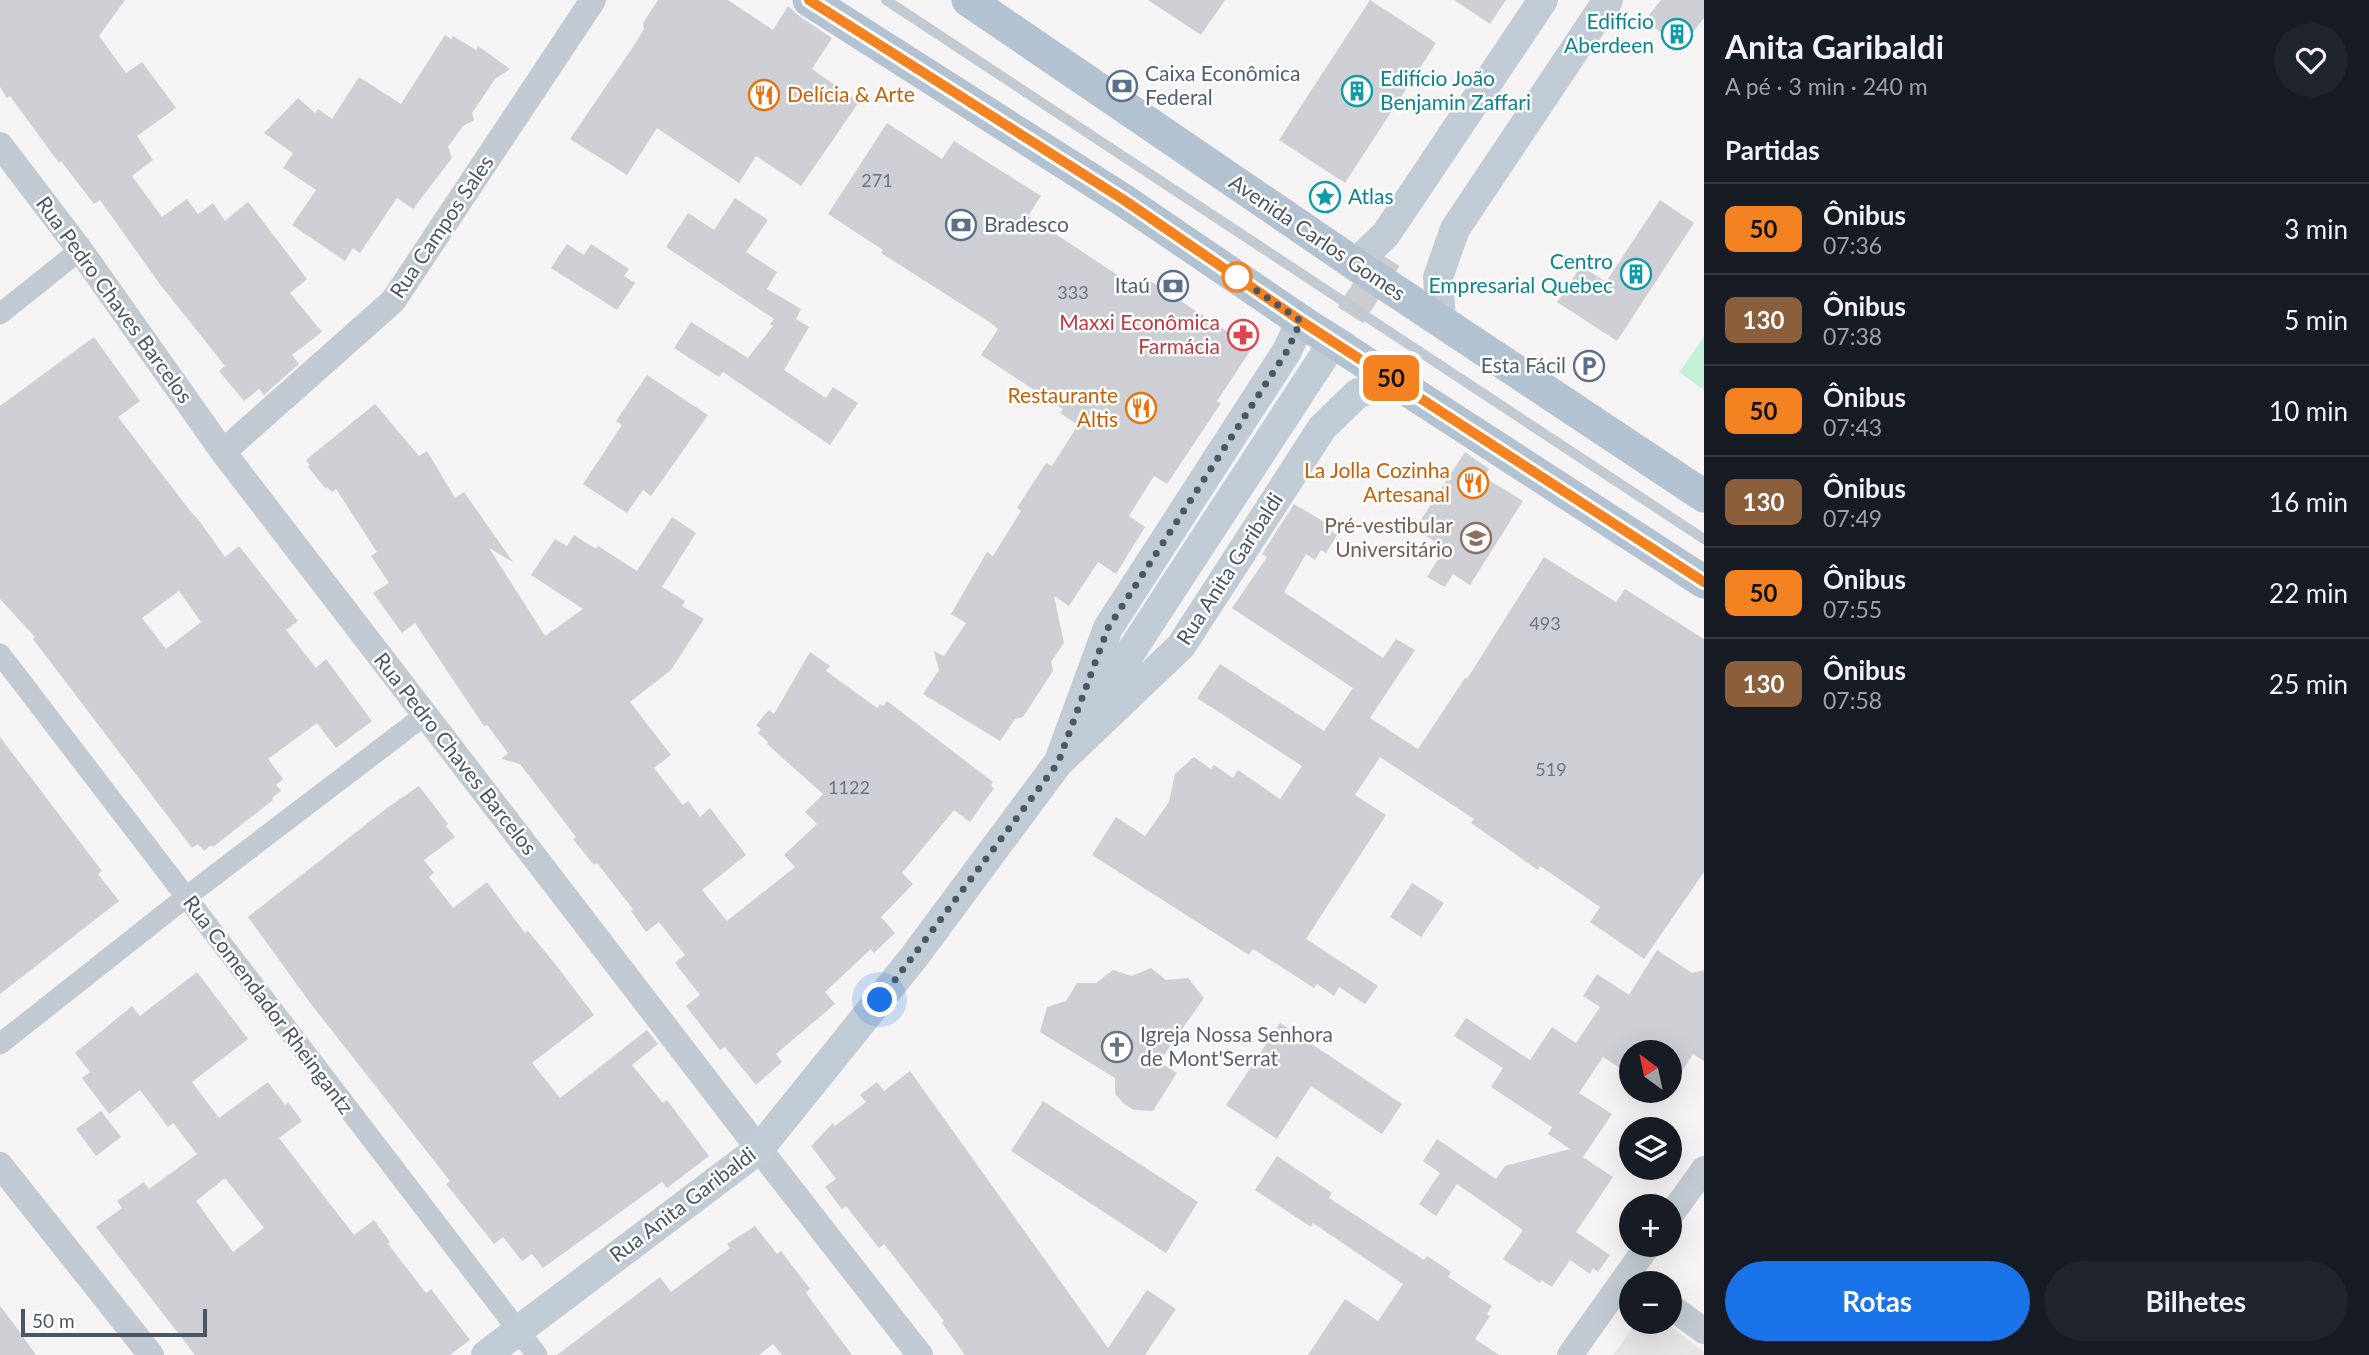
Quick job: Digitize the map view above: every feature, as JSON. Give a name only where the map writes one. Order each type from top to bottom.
[{"type":"main road","points":[[809,0],[1124,200],[1301,321],[1704,582]]},
{"type":"main road","name":"Avenida Carlos Gomes","points":[[968,0],[1371,261],[1441,320],[1704,496]]},
{"type":"main road","points":[[1371,261],[1386,234],[1543,0]]},
{"type":"main road","points":[[1371,261],[1564,0]]},
{"type":"main road","points":[[1441,320],[1438,277],[1455,229],[1608,0]]},
{"type":"main road","name":"Rua Anita Garibaldi","points":[[1058,763],[1108,628],[1287,351],[1301,321]]},
{"type":"main road","points":[[1058,763],[1326,353]]},
{"type":"main road","name":"Rua Anita Garibaldi","points":[[486,1355],[759,1149],[914,957],[1058,763],[1181,646],[1322,428],[1359,393],[1399,383]]},
{"type":"street","name":"Rua Campos Sales","points":[[223,452],[393,301],[593,0]]},
{"type":"street","name":"Rua Pedro Chaves Barcelos","points":[[0,145],[80,250],[223,452],[920,1355]]},
{"type":"street","points":[[0,314],[80,250]]},
{"type":"street","name":"Rua Comendador Rheingantz","points":[[0,654],[537,1355]]},
{"type":"street","points":[[0,1044],[186,897],[425,715]]},
{"type":"street","points":[[0,1165],[150,1355]]},
{"type":"street","points":[[1682,1199],[1704,1169]]},
{"type":"street","points":[[1570,1355],[1619,1296]]},
{"type":"street","points":[[1682,1315],[1704,1331]]},
{"type":"lane","points":[[886,0],[1704,538]]},
{"type":"shaded area","points":[[1628,1334],[1680,1334],[1704,1352],[1704,1355],[1613,1355]]},
{"type":"green space","points":[[1704,337],[1704,390],[1679,372]]},
{"type":"building","points":[[0,0],[125,0],[99,36],[126,73],[142,62],[176,108],[137,136],[153,160],[132,176],[162,217],[187,199],[198,214],[213,203],[225,221],[248,202],[307,279],[290,293],[322,332],[292,355],[299,364],[264,395],[259,389],[244,401],[219,371],[225,366],[159,283],[100,200],[94,204],[61,161],[59,163],[10,96],[7,98],[0,87]]},
{"type":"building","points":[[658,0],[728,0],[773,30],[788,6],[832,38],[812,69],[859,102],[801,186],[756,156],[739,183],[657,128],[627,175],[570,139],[635,44],[644,29],[643,23]]},
{"type":"building","points":[[1148,0],[1225,0],[1201,35]]},
{"type":"building","name":"Edifício João Benjamin Zaffari","points":[[1370,0],[1436,43],[1345,183],[1279,140]]},
{"type":"building","points":[[1454,0],[1506,0],[1490,24]]},
{"type":"building","name":"Edifício Aberdeen","points":[[1661,0],[1704,0],[1704,18],[1681,48],[1645,20]]},
{"type":"building","points":[[445,35],[451,39],[453,36],[476,50],[478,46],[510,69],[495,79],[472,113],[474,120],[463,126],[448,147],[452,158],[413,209],[397,198],[360,253],[353,248],[345,261],[292,225],[316,190],[283,168],[293,153],[264,133],[298,98],[315,113],[318,109],[332,119],[359,77],[401,104]]},
{"type":"building","points":[[887,123],[942,159],[954,141],[1041,196],[1028,216],[1142,291],[1149,280],[1252,348],[1217,401],[1221,403],[1167,484],[1154,476],[1129,516],[1145,527],[1116,574],[1098,562],[1069,606],[1054,596],[1064,643],[1051,662],[1053,671],[1023,717],[1015,719],[1000,741],[923,694],[939,670],[934,651],[944,656],[966,623],[951,614],[987,552],[993,556],[1021,511],[1017,508],[1046,463],[1052,466],[1078,425],[1060,413],[1063,409],[981,355],[998,329],[991,323],[881,253],[883,250],[828,214]]},
{"type":"building","points":[[735,198],[768,220],[746,252],[777,272],[767,289],[801,309],[796,319],[809,327],[784,370],[826,398],[833,387],[858,403],[830,445],[723,372],[719,377],[674,348],[691,322],[748,358],[773,326],[770,324],[774,319],[666,247],[688,213],[714,230]]},
{"type":"building","name":"Centro Empresarial Quebec","points":[[1660,200],[1694,223],[1617,341],[1557,302],[1581,266],[1606,282]]},
{"type":"building","points":[[567,244],[584,255],[591,244],[629,269],[624,276],[635,283],[617,310],[551,268]]},
{"type":"building","points":[[94,337],[140,401],[118,417],[225,557],[239,546],[298,621],[286,630],[316,668],[326,659],[372,721],[336,748],[317,723],[268,759],[283,779],[276,785],[281,791],[213,847],[211,845],[204,851],[198,844],[192,848],[33,639],[35,637],[0,599],[0,406]],"holes":[[[179,591],[201,622],[166,649],[142,618]]]},
{"type":"building","points":[[647,375],[708,415],[651,496],[643,490],[627,513],[583,484],[622,425],[616,421]]},
{"type":"building","points":[[375,404],[419,456],[427,451],[455,498],[464,492],[513,562],[489,548],[545,636],[583,609],[531,575],[555,539],[567,546],[574,535],[596,549],[598,546],[637,571],[672,517],[696,533],[662,587],[685,601],[682,606],[704,619],[671,670],[630,702],[671,755],[654,768],[683,805],[688,801],[700,817],[710,808],[746,855],[702,890],[727,921],[795,867],[784,855],[817,824],[805,812],[823,794],[767,744],[758,733],[761,729],[756,725],[769,710],[774,714],[810,652],[830,666],[826,671],[877,708],[887,701],[993,782],[991,785],[994,788],[970,822],[954,810],[902,873],[913,884],[881,917],[895,933],[874,953],[871,949],[825,992],[835,1004],[776,1054],[782,1062],[756,1085],[725,1047],[720,1050],[686,1006],[700,995],[675,963],[685,955],[659,922],[646,932],[631,911],[633,909],[597,863],[594,865],[573,839],[576,837],[520,764],[501,759],[508,753],[487,725],[484,726],[415,623],[402,633],[373,593],[389,583],[371,556],[377,552],[336,489],[332,492],[327,487],[326,489],[308,467],[310,465],[306,460]]},
{"type":"building","points":[[1465,452],[1489,469],[1484,477],[1523,501],[1470,585],[1453,574],[1445,587],[1427,577],[1445,548],[1415,529]]},
{"type":"building","points":[[1294,504],[1333,527],[1331,531],[1337,535],[1326,553],[1321,550],[1315,560],[1306,554],[1284,592],[1383,658],[1396,639],[1415,650],[1370,718],[1418,749],[1465,678],[1467,679],[1544,557],[1616,602],[1625,589],[1704,639],[1704,872],[1644,959],[1590,922],[1600,907],[1540,866],[1538,870],[1471,823],[1474,819],[1380,757],[1355,795],[1386,815],[1306,939],[1378,986],[1365,1004],[1339,987],[1334,996],[1317,984],[1314,988],[1253,949],[1249,955],[1092,855],[1116,817],[1145,836],[1169,802],[1175,774],[1194,757],[1211,769],[1214,765],[1233,778],[1238,770],[1280,799],[1302,766],[1197,698],[1220,664],[1324,731],[1353,688],[1232,608],[1267,557],[1262,554]]},
{"type":"building","points":[[0,737],[102,871],[98,874],[119,901],[0,994]]},
{"type":"building","points":[[419,786],[455,837],[424,860],[434,873],[429,877],[453,908],[487,882],[525,933],[528,931],[594,1015],[532,1063],[560,1098],[647,1030],[658,1044],[632,1065],[663,1103],[667,1100],[709,1156],[667,1188],[662,1182],[543,1268],[532,1254],[522,1261],[503,1237],[494,1244],[446,1184],[450,1181],[311,1004],[248,917]]},
{"type":"building","points":[[1412,883],[1444,903],[1421,937],[1390,917]]},
{"type":"building","points":[[1657,950],[1692,973],[1704,970],[1704,1061],[1693,1054],[1682,1071],[1682,1040],[1619,1040],[1619,1067],[1603,1057],[1579,1093],[1612,1114],[1583,1157],[1613,1177],[1576,1232],[1610,1255],[1598,1272],[1593,1268],[1590,1274],[1570,1260],[1552,1287],[1541,1280],[1540,1283],[1503,1259],[1523,1230],[1457,1184],[1436,1216],[1419,1204],[1440,1173],[1423,1161],[1437,1139],[1496,1179],[1505,1166],[1570,1149],[1548,1134],[1552,1127],[1491,1087],[1503,1068],[1454,1036],[1466,1018],[1530,1060],[1552,1027],[1576,1043],[1600,1007],[1583,996],[1597,974],[1629,995]]},
{"type":"building","name":"Igreja Nossa Senhora de Mont'Serrat","points":[[1151,968],[1166,980],[1188,978],[1204,998],[1159,1062],[1177,1073],[1153,1111],[1134,1110],[1115,1094],[1115,1078],[1040,1032],[1047,1007],[1066,1001],[1077,983],[1096,983],[1113,970],[1132,976]]},
{"type":"building","points":[[197,972],[248,1039],[192,1082],[219,1118],[268,1082],[285,1105],[288,1102],[302,1121],[279,1138],[354,1235],[374,1220],[390,1242],[388,1244],[426,1293],[431,1289],[470,1340],[450,1355],[195,1355],[96,1227],[122,1208],[117,1201],[144,1182],[149,1189],[197,1154],[173,1123],[168,1127],[140,1090],[109,1114],[82,1078],[90,1072],[75,1053],[132,1006],[140,1016]],"holes":[[[225,1178],[264,1228],[233,1252],[196,1201]]]},
{"type":"building","points":[[1280,1023],[1402,1104],[1382,1134],[1311,1086],[1277,1139],[1226,1105]]},
{"type":"building","points":[[910,1071],[1108,1348],[1147,1290],[1176,1309],[1145,1355],[965,1355],[942,1323],[944,1321],[884,1244],[879,1248],[846,1206],[842,1209],[825,1187],[836,1179],[811,1146],[833,1123],[835,1126],[866,1102],[860,1095],[877,1082],[884,1091]]},
{"type":"building","points":[[1043,1101],[1198,1202],[1166,1253],[1011,1151]]},
{"type":"building","points":[[101,1111],[121,1137],[96,1156],[76,1129]]},
{"type":"building","points":[[1277,1156],[1332,1193],[1329,1198],[1424,1260],[1427,1256],[1451,1272],[1448,1277],[1492,1306],[1487,1314],[1490,1316],[1475,1339],[1499,1355],[1308,1355],[1345,1299],[1378,1321],[1403,1284],[1313,1223],[1311,1227],[1255,1190]]},
{"type":"building","points":[[755,1226],[777,1254],[781,1251],[810,1289],[806,1292],[811,1300],[852,1355],[782,1355],[773,1344],[759,1355],[557,1355],[660,1277],[671,1292],[730,1248],[727,1244]]},
{"type":"building","points":[[0,1306],[19,1331],[36,1355],[0,1355]]},
{"type":"tunnel","points":[[1326,353],[1387,258]]},
{"type":"bus line","name":"50","points":[[809,0],[1124,200],[1301,321],[1642,539],[1704,582]]},
{"type":"place","name":"Edifício Aberdeen","points":[[1677,34]]},
{"type":"place","name":"Caixa Econômica Federal","points":[[1122,86]]},
{"type":"place","name":"Edifício João Benjamin Zaffari","points":[[1357,91]]},
{"type":"place","name":"Delícia & Arte","points":[[764,95]]},
{"type":"place","name":"Atlas","points":[[1325,197]]},
{"type":"place","name":"Bradesco","points":[[961,225]]},
{"type":"place","name":"Centro Empresarial Quebec","points":[[1636,274]]},
{"type":"place","name":"Itaú","points":[[1173,286]]},
{"type":"place","name":"Maxxi Econômica Farmácia","points":[[1243,335]]},
{"type":"place","name":"Esta Fácil","points":[[1589,366]]},
{"type":"place","name":"Restaurante Altis","points":[[1141,408]]},
{"type":"place","name":"La Jolla Cozinha Artesanal","points":[[1473,483]]},
{"type":"place","name":"Pré-vestibular Universitário","points":[[1476,538]]},
{"type":"place","name":"Igreja Nossa Senhora de Mont'Serrat","points":[[1117,1047]]},
{"type":"route","points":[[880,1000],[1058,763],[1108,628],[1287,351],[1301,321],[1234,275],[1237,277]]}]
